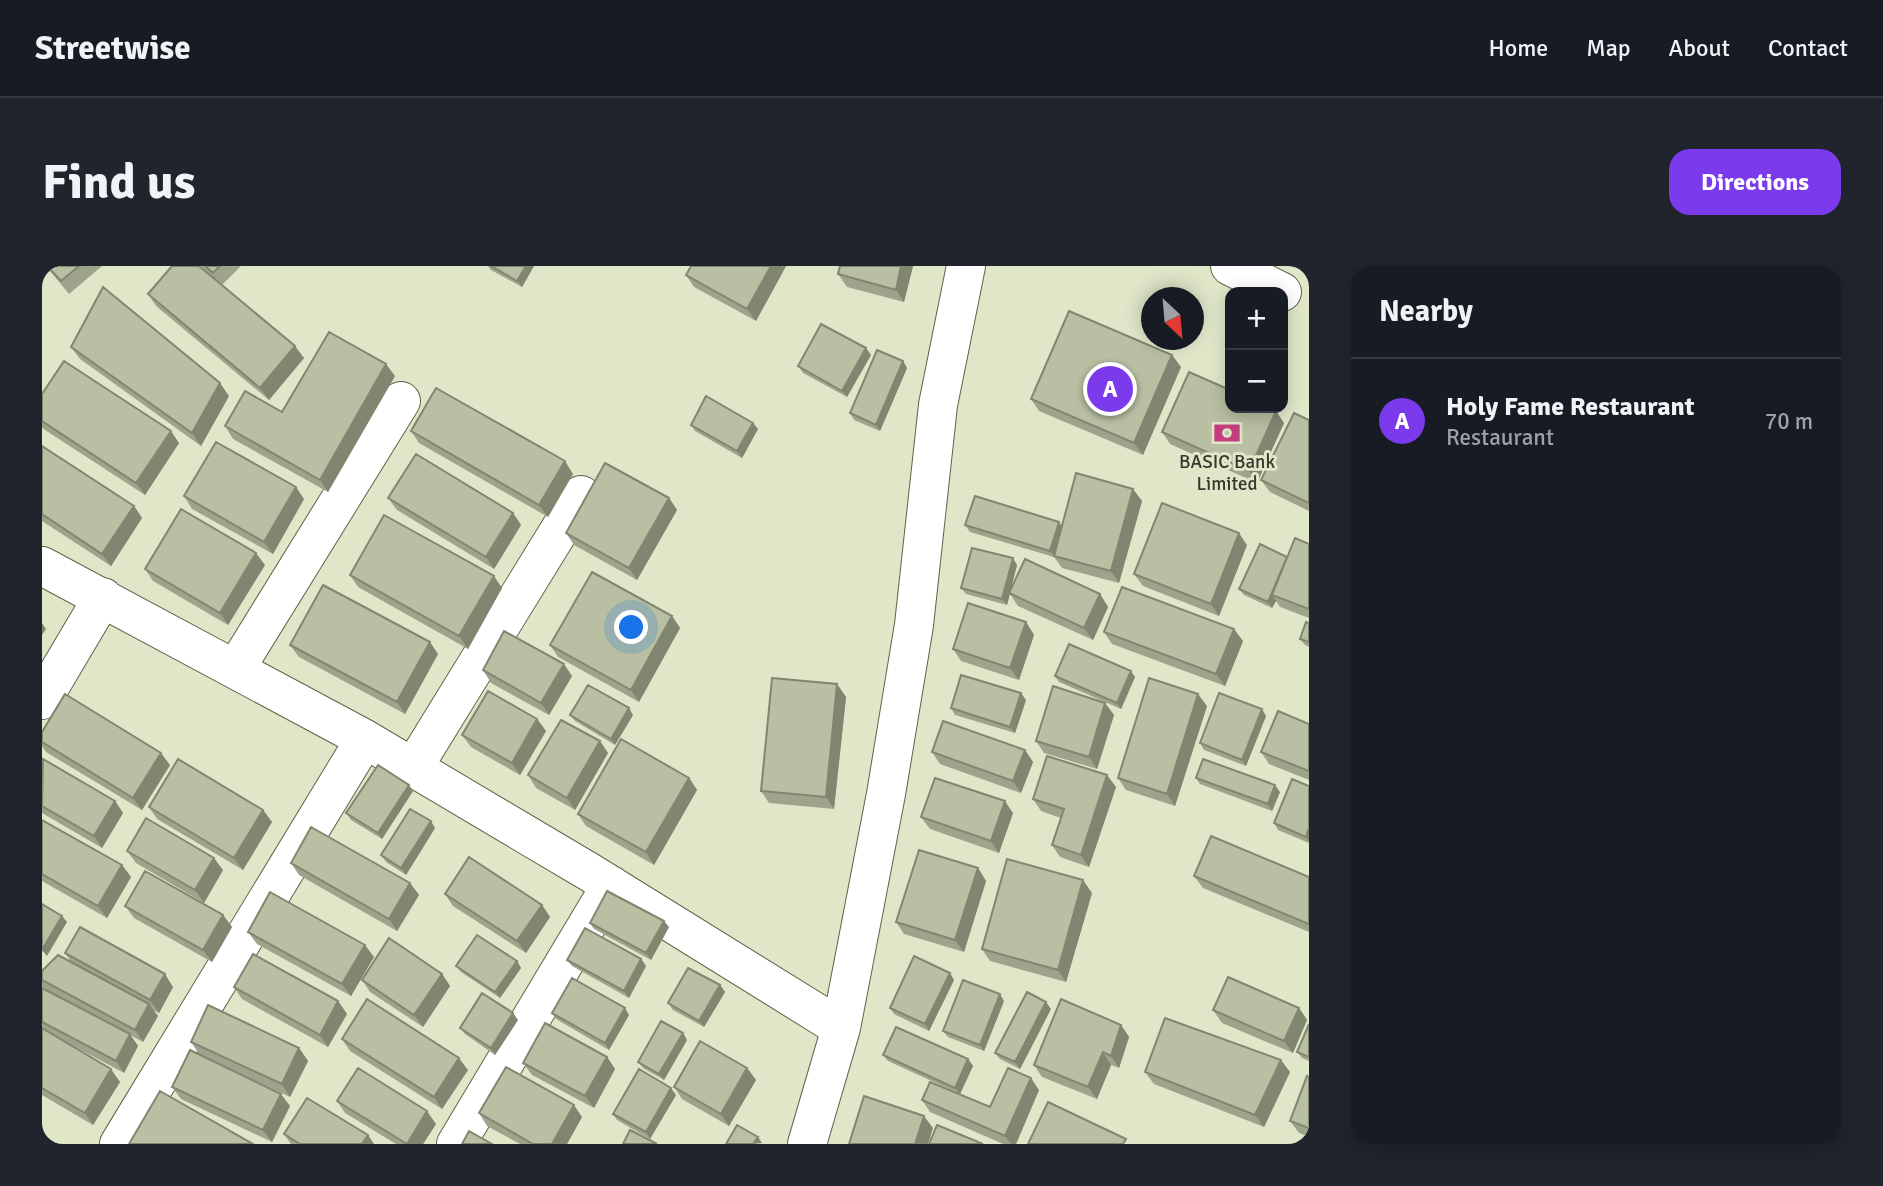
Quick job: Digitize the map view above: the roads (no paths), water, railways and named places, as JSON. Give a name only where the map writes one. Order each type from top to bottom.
[{"type":"main road","points":[[807,1144],[841,1028],[886,794],[914,625],[939,405],[966,266]]},
{"type":"main road","points":[[1230,266],[1270,287]]},
{"type":"main road","points":[[1288,296],[1309,306]]},
{"type":"main road","points":[[236,668],[401,401]]},
{"type":"main road","points":[[413,768],[581,495]]},
{"type":"main road","points":[[42,566],[365,739],[841,1028]]},
{"type":"main road","points":[[42,700],[103,597]]},
{"type":"main road","points":[[119,1144],[365,739]]},
{"type":"main road","points":[[456,1144],[611,886]]},
{"type":"place","name":"Holy Fame Restaurant","points":[[1110,389]]},
{"type":"place","name":"BASIC Bank Limited","points":[[1227,433]]}]
